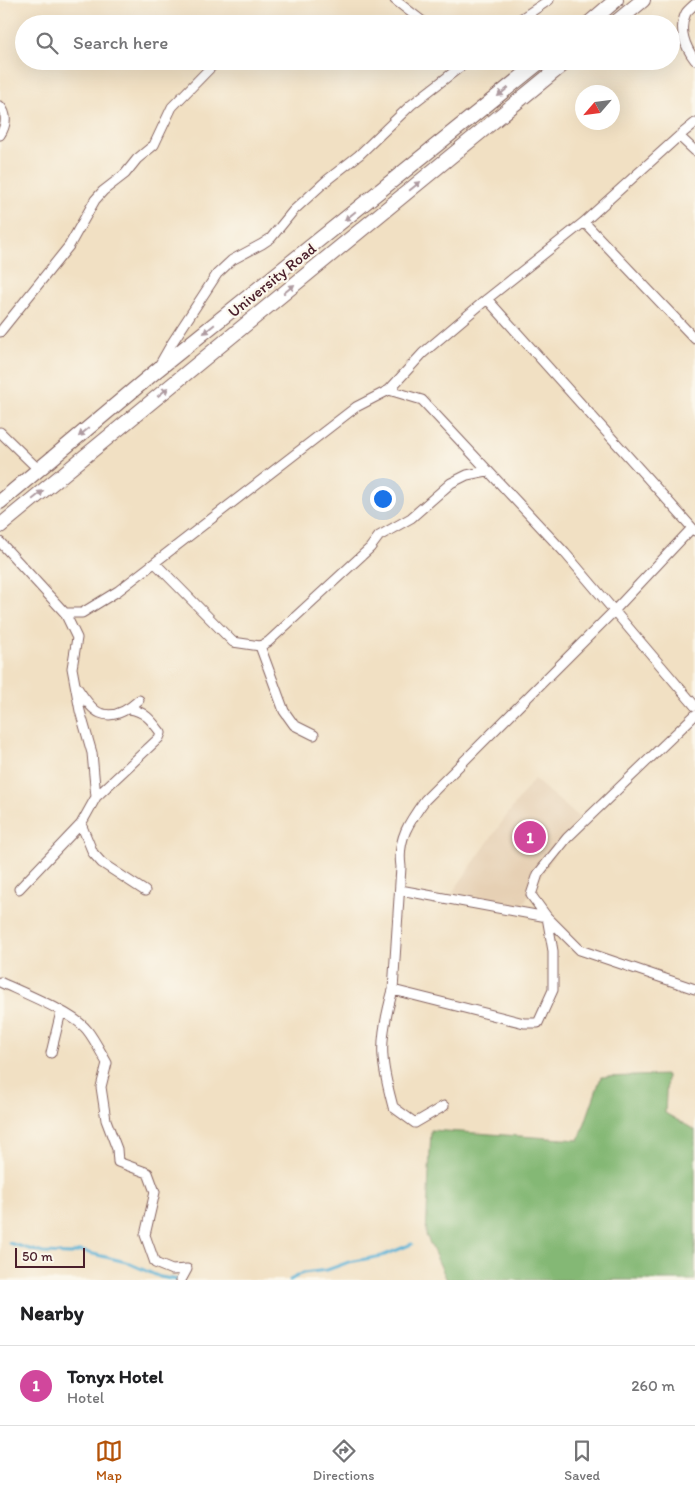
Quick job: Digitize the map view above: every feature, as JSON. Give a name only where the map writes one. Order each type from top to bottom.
[{"type":"highway","points":[[598,15],[616,0]]},
{"type":"highway","points":[[625,15],[643,0]]},
{"type":"highway","name":"University Road","points":[[0,502],[156,371],[530,70]]},
{"type":"highway","name":"University Road","points":[[0,526],[556,70]]},
{"type":"street","points":[[395,0],[414,15]]},
{"type":"street","points":[[526,15],[549,0]]},
{"type":"street","points":[[695,4],[686,13],[683,31],[686,49],[695,60]]},
{"type":"street","points":[[0,332],[69,246],[95,200],[154,145],[172,107],[208,70]]},
{"type":"street","points":[[156,371],[217,274],[232,260],[270,238],[294,211],[327,180],[359,154],[411,105],[456,70]]},
{"type":"street","points":[[0,106],[6,118],[4,129],[0,136]]},
{"type":"street","points":[[65,614],[82,613],[118,591],[356,407],[389,390],[423,353],[584,222],[695,123]]},
{"type":"street","points":[[679,136],[695,151]]},
{"type":"street","points":[[584,222],[693,334]]},
{"type":"street","points":[[444,1106],[415,1123],[393,1107],[382,1055],[386,1015],[393,990],[401,867],[399,852],[403,836],[425,800],[694,530],[487,299]]},
{"type":"street","points":[[389,390],[422,400],[564,553],[695,706]]},
{"type":"street","points":[[0,432],[38,469]]},
{"type":"street","points":[[155,563],[233,642],[260,646],[268,642],[370,548],[379,536],[411,518],[451,483],[467,475],[487,471]]},
{"type":"street","points":[[0,542],[65,614],[77,638],[72,668],[80,711],[92,753],[96,797]]},
{"type":"street","points":[[260,646],[284,711],[294,725],[314,735]]},
{"type":"street","points":[[75,684],[99,713]]},
{"type":"street","points":[[129,709],[139,700]]},
{"type":"street","points":[[19,889],[80,824],[96,797],[159,738],[161,733],[150,718],[138,710],[129,709],[109,715],[80,711]]},
{"type":"street","points":[[695,715],[567,838],[538,874],[531,895],[547,917],[580,950],[695,989]]},
{"type":"street","points":[[80,824],[93,853],[102,863],[145,891]]},
{"type":"street","points":[[400,890],[547,917]]},
{"type":"street","points":[[393,990],[524,1024],[538,1023],[553,990],[553,951],[547,917]]},
{"type":"street","points":[[0,982],[61,1012],[79,1022],[87,1030],[107,1063],[101,1088],[106,1120],[117,1148],[118,1162],[148,1172],[155,1192],[145,1235],[155,1263],[172,1270],[187,1269],[181,1280]]},
{"type":"street","points":[[51,1053],[61,1012]]},
{"type":"shaded area","points":[[534,779],[583,821],[556,852],[519,911],[452,893],[507,815]]},
{"type":"green space","points":[[667,1075],[665,1113],[695,1130],[695,1280],[447,1280],[426,1235],[431,1130],[579,1140],[601,1077]]},
{"type":"waterway","points":[[9,1243],[43,1253],[71,1254],[81,1251],[126,1262],[160,1277],[179,1280]]},
{"type":"waterway","points":[[290,1280],[303,1273],[327,1270],[349,1262],[382,1256],[412,1244]]},
{"type":"place","name":"Tonyx Hotel","points":[[530,837]]}]
